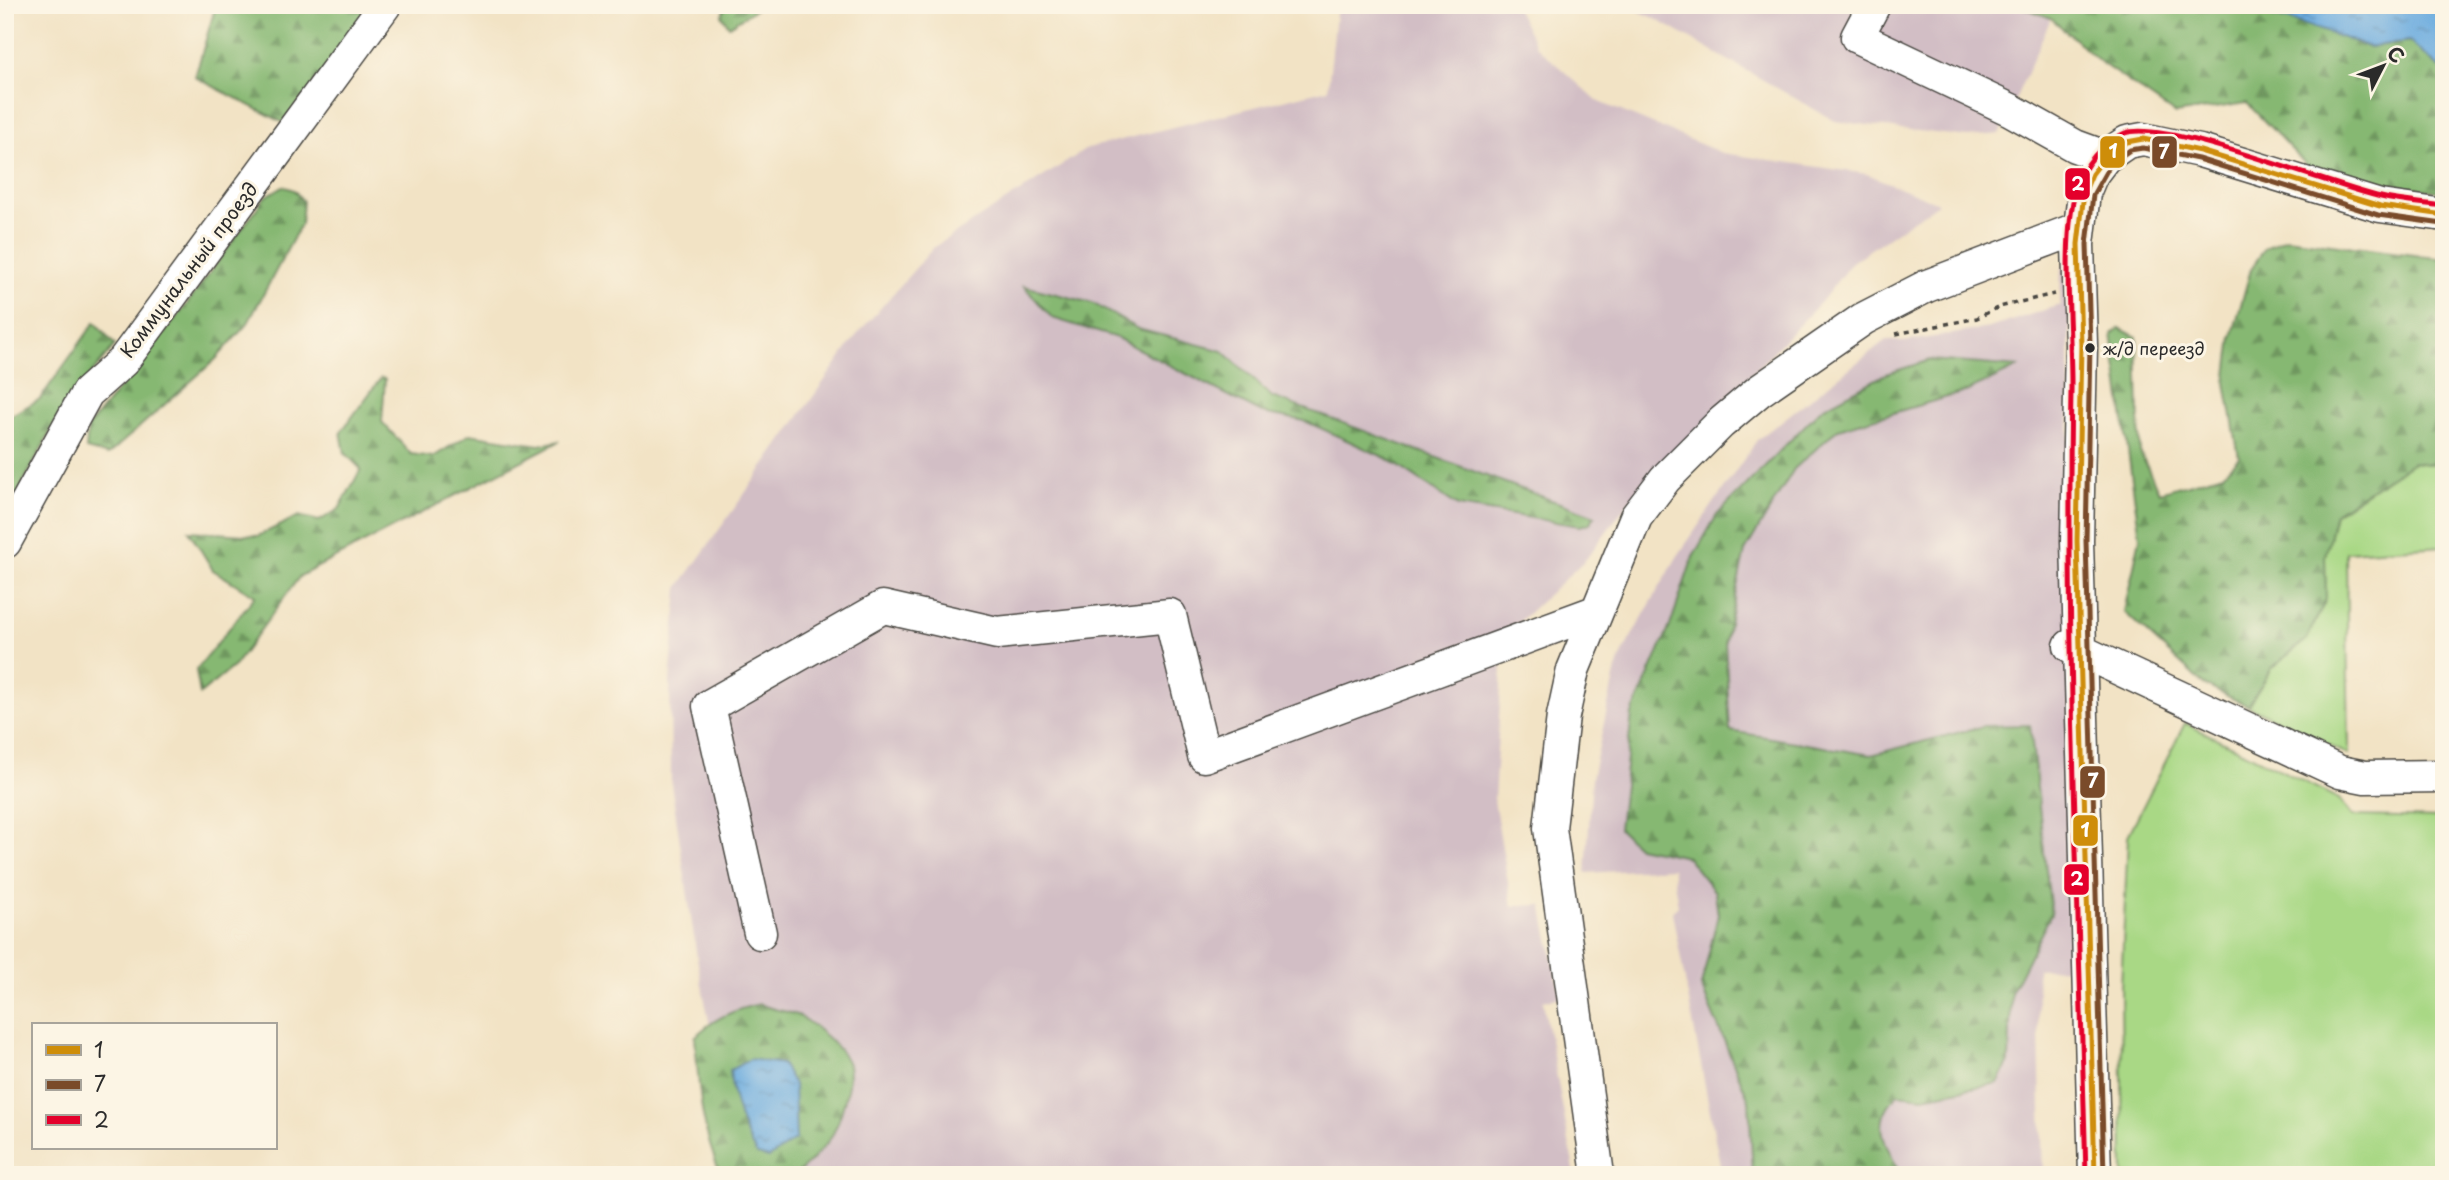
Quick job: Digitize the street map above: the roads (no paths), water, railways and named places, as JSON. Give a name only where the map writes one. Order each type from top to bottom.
[{"type":"street","name":"Коммунальный проезд","points":[[5,542],[87,393],[123,360],[385,5]]},
{"type":"street","points":[[1874,5],[1857,37],[2011,110],[2075,146],[2105,157]]},
{"type":"street","points":[[2095,1175],[2076,648],[2079,228],[2084,193],[2092,174],[2105,157],[2127,142],[2156,140],[2380,206],[2444,215]]},
{"type":"street","points":[[1598,1175],[1550,828],[1570,681],[1595,612],[1636,517],[1665,479],[1759,391],[1863,319],[1927,286],[2079,228]]},
{"type":"street","points":[[760,933],[709,706],[883,607],[996,633],[1170,615],[1204,756],[1595,612]]},
{"type":"street","points":[[2076,648],[2340,772],[2365,777],[2444,776]]},
{"type":"water","points":[[2226,5],[2444,5],[2444,67],[2440,68],[2409,41],[2369,47],[2297,22]]},
{"type":"water","points":[[750,1059],[782,1064],[794,1084],[796,1139],[769,1158],[757,1155],[752,1146],[733,1091],[730,1070]]},
{"type":"place","name":"ж/д переезд","points":[[2090,348]]}]
